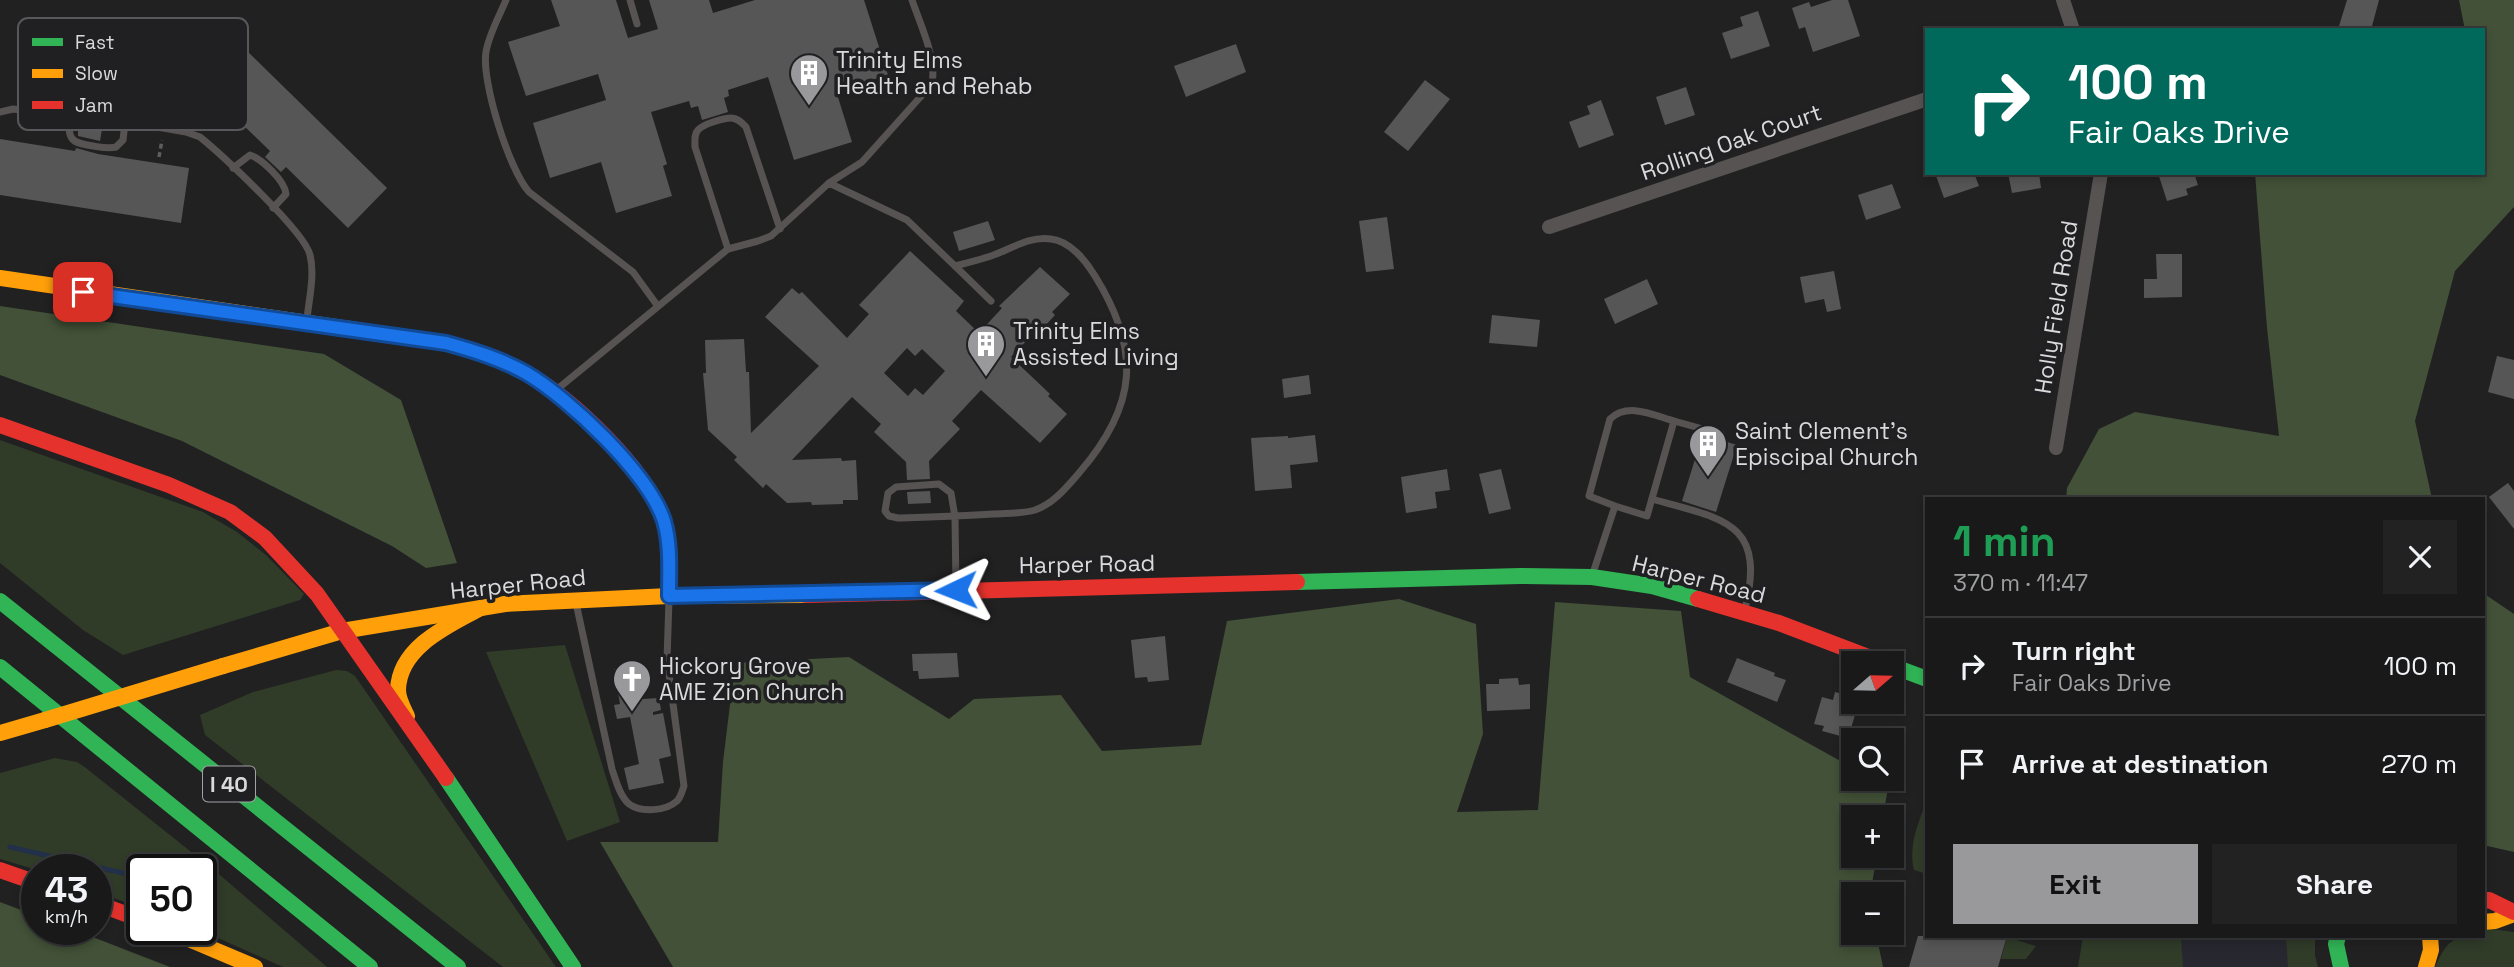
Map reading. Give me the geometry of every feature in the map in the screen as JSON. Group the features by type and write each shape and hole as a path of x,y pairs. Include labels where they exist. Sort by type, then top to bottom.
{"main road":[{"path":"0,278 446,343 491,355 528,374 566,402 626,461 656,502 663,518 669,545 669,596"},
{"path":"0,425 169,485 230,512 265,538 317,594 391,702 410,724 573,967"},
{"name":"Harper Road","path":"0,733 342,631 505,604 575,600 1520,576 1592,578 1652,586 1779,623 1852,651"},
{"name":"I 40","path":"0,601 458,967"},
{"path":"410,724 398,692 402,669 414,653 440,630 481,608"},
{"name":"I 40","path":"0,667 370,967"},
{"path":"1904,670 1925,678"},
{"path":"0,870 21,877"},
{"path":"2485,901 2489,900 2514,913"},
{"path":"2485,922 2495,921 2514,913"},
{"path":"2338,938 2338,959 2341,967"},
{"path":"2428,964 2430,938"},
{"path":"2428,964 2446,938"},
{"path":"203,945 255,967"}],"street":[{"path":"2063,0 2072,28"},
{"name":"Rolling Oak Court","path":"1549,228 1925,100"},
{"name":"Holly Field Road","path":"2056,448 2101,175"}],"lane":[{"path":"506,0 486,50 486,77 517,176 529,192 633,272 657,305"},
{"path":"630,0 637,24"},
{"path":"553,392 728,248 758,241 780,229 829,183 862,162 932,83 931,59 912,0"},
{"path":"0,111 18,110"},
{"path":"728,248 695,147 697,130 703,126 730,118 746,127 780,229"},
{"path":"69,130 73,141 78,145 116,148 123,140 124,130"},
{"path":"169,130 194,134 208,144 299,234 310,251 312,266 306,322"},
{"path":"233,168 246,156 256,157 285,187 286,194 273,208"},
{"path":"829,183 907,220 991,301"},
{"path":"955,266 1027,241 1052,239 1068,246 1092,271 1114,308 1126,344 1127,369 1123,397 1108,434 1091,459 1060,494 1036,510 955,517 898,518 889,516 886,511 888,493 903,486 939,484 951,493 955,517 956,590"},
{"path":"1674,421 1647,516 1589,496 1610,419 1625,410 1638,411 1721,434"},
{"path":"1652,499 1718,519 1735,527 1748,551 1751,582 1744,613"},
{"path":"1592,578 1615,506"},
{"path":"575,600 612,769 622,795 630,805 640,809 654,809 669,806 679,800 684,786 667,659 669,596"}],"path":[{"path":"159,157 162,139"}],"shaded area":[{"path":"2158,938 2299,938 2313,967 2161,967"}],"green space":[{"path":"2459,0 2514,0 2514,207 2455,271 2415,421 2432,497 2066,497 2067,488 2099,429 2135,412 2279,436 2267,328 2255,175 2485,175 2485,28 2465,28"},
{"path":"0,306 324,354 401,400 457,563 426,568 392,546 182,441 0,375"},
{"path":"0,440 203,512 237,532 266,555 304,594 300,600 123,655 83,630 0,563"},
{"path":"2485,594 2514,614 2514,852 2485,845"},
{"path":"1399,599 1476,624 1483,734 1457,812 1538,810 1555,602 1681,611 1690,677 1841,761 1841,791 1887,791 1885,805 1841,805 1841,868 1875,868 1872,882 1841,882 1841,945 1878,945 1883,967 673,967 600,842 718,842 723,762 735,663 849,657 949,719 974,699 1061,695 1102,751 1201,745 1227,621"},
{"path":"565,645 620,822 567,841 486,652"},
{"path":"336,670 347,671 355,676 556,967 503,967 205,735 200,715 253,692"},
{"path":"55,758 77,762 194,854 126,854 126,902 112,898 112,854 21,854 21,865 0,859 0,773"},
{"path":"1925,805 1925,873 1914,870 1912,852"},
{"path":"217,873 327,967 283,967 217,937"},
{"path":"0,902 21,910 21,945 112,945 170,967 0,967"},
{"path":"2485,928 2514,932 2514,967 2435,967 2444,950 2458,938 2485,938"},
{"path":"2007,938 2036,946 2026,959 2001,959"},
{"path":"2083,938 2181,938 2183,967 2078,967"},
{"path":"2286,938 2315,938 2318,967 2288,967"}],"building":[{"name":"Trinity Elms Health and Rehab","path":"551,0 616,0 628,38 658,29 649,0 709,0 713,13 755,0 864,0 888,75 836,91 852,142 794,160 768,77 728,90 729,96 724,98 728,112 702,120 698,106 691,108 689,101 651,112 667,164 663,166 672,196 616,213 601,162 550,178 533,123 606,100 598,74 526,96 508,42 560,26"},
{"path":"1832,0 1848,0 1860,36 1813,52 1805,27 1799,29 1792,8 1809,2 1811,7"},
{"path":"2347,0 2379,0 2372,28 2339,26"},
{"path":"1758,11 1770,46 1731,59 1722,33 1743,26 1740,17"},
{"path":"1236,44 1246,72 1186,97 1174,66"},
{"path":"248,52 387,188 348,228 286,167 281,172 265,157 270,151 248,130"},
{"path":"1425,80 1450,99 1408,151 1384,132"},
{"path":"1686,87 1695,115 1665,125 1656,97"},
{"path":"1601,100 1614,135 1579,148 1569,122 1590,114 1587,106"},
{"path":"78,130 102,130 100,141 78,136"},
{"path":"0,139 75,151 76,148 189,168 181,223 0,195"},
{"path":"1936,175 1975,175 1979,186 1944,198"},
{"path":"2008,175 2039,175 2041,188 2012,193"},
{"path":"2159,175 2195,175 2198,185 2186,189 2188,195 2167,201"},
{"path":"1892,184 1901,208 1866,220 1858,195"},
{"path":"1387,217 1394,269 1366,272 1359,221"},
{"path":"988,221 995,240 959,251 953,232"},
{"name":"Trinity Elms Assisted Living","path":"910,251 964,301 956,311 979,333 1002,308 999,306 1040,267 1070,294 1052,312 1055,315 1034,338 1031,336 1011,357 1067,414 1040,443 981,390 952,421 960,429 929,461 930,479 907,480 906,462 874,432 881,424 852,397 792,460 856,460 858,500 843,500 843,504 787,503 766,484 763,488 734,460 737,457 708,430 703,373 706,373 705,340 744,339 746,372 749,372 751,433 819,366 765,317 792,288 799,294 802,292 847,338 869,314 859,305","holes":["907,348 915,356 922,349 945,371 923,395 915,388 908,396 884,373"]},
{"path":"2156,254 2182,254 2182,297 2144,298 2144,279 2157,279"},
{"path":"1834,271 1841,309 1827,312 1824,299 1805,303 1800,277"},
{"path":"1647,279 1658,304 1615,324 1604,299"},
{"path":"1492,315 1540,320 1537,347 1489,343"},
{"path":"2497,356 2514,360 2514,399 2488,392"},
{"path":"1309,375 1311,394 1284,398 1282,379"},
{"path":"1315,435 1318,462 1290,465 1292,488 1255,491 1251,438"},
{"name":"Saint Clement's Episcipal Church","path":"1707,436 1737,445 1716,512 1682,501 1697,453 1699,454"},
{"path":"1447,469 1450,490 1435,492 1437,508 1406,513 1401,477"},
{"path":"1501,469 1511,509 1489,514 1479,474"},
{"path":"2508,483 2514,491 2514,529 2489,497"},
{"path":"930,491 931,503 908,504 907,492"},
{"path":"1165,636 1169,680 1148,682 1147,677 1135,678 1131,640"},
{"path":"957,653 959,677 919,679 918,671 913,671 912,654"},
{"path":"1737,658 1786,680 1777,702 1727,682"},
{"name":"Hickory Grove AME Zion Church","path":"636,665 643,699 659,698 661,710 653,712 653,715 663,713 671,756 659,759 664,783 629,790 624,768 639,764 630,717 617,719 614,705 620,704 614,669"},
{"path":"1518,678 1519,685 1530,684 1530,709 1487,711 1486,684 1499,684 1499,679"},
{"path":"1835,692 1841,694 1841,714 1855,714 1851,728 1841,728 1841,736 1822,731 1824,726 1814,724 1822,697 1833,700"},
{"path":"1918,936 2006,938 1998,967 1909,967"}],"waterway":[{"path":"10,847 126,874"}],"traffic: fast":[{"path":"1297,582 1520,576 1592,577 1652,586 1698,599"},
{"path":"0,601 458,967"},
{"path":"0,667 370,967"},
{"path":"1904,670 1925,678"},
{"path":"446,778 573,967"},
{"path":"2338,938 2336,944 2341,967"}],"traffic: slow":[{"path":"0,278 446,343 476,352"},
{"path":"223,666 342,631 505,604 669,596 806,595"},
{"path":"407,716 398,690 407,661 428,639 481,608"},
{"path":"45,720 223,666"},
{"path":"0,733 45,720"},
{"path":"2485,922 2514,914"},
{"path":"2426,967 2431,950 2430,938"},
{"path":"203,945 255,967"}],"traffic: jam":[{"path":"476,352 526,373 565,400 606,438 642,480 655,501 667,530 669,596"},
{"path":"0,425 169,485 230,512 265,538 317,594 446,778"},
{"path":"806,595 1297,582"},
{"path":"1698,599 1779,623 1852,651"},
{"path":"0,870 21,877"},
{"path":"2485,901 2514,912"},
{"path":"112,909 126,914"}],"place":[{"name":"Trinity Elms Health and Rehab","path":"809,107"},
{"name":"Trinity Elms Assisted Living","path":"986,378"},
{"name":"Saint Clement's Episcipal Church","path":"1708,478"},
{"name":"Hickory Grove AME Zion Church","path":"632,713"}],"route":[{"path":"83,292 446,343 491,355 528,374 566,402 626,461 646,486 656,502 667,531 669,596 956,590"}]}
